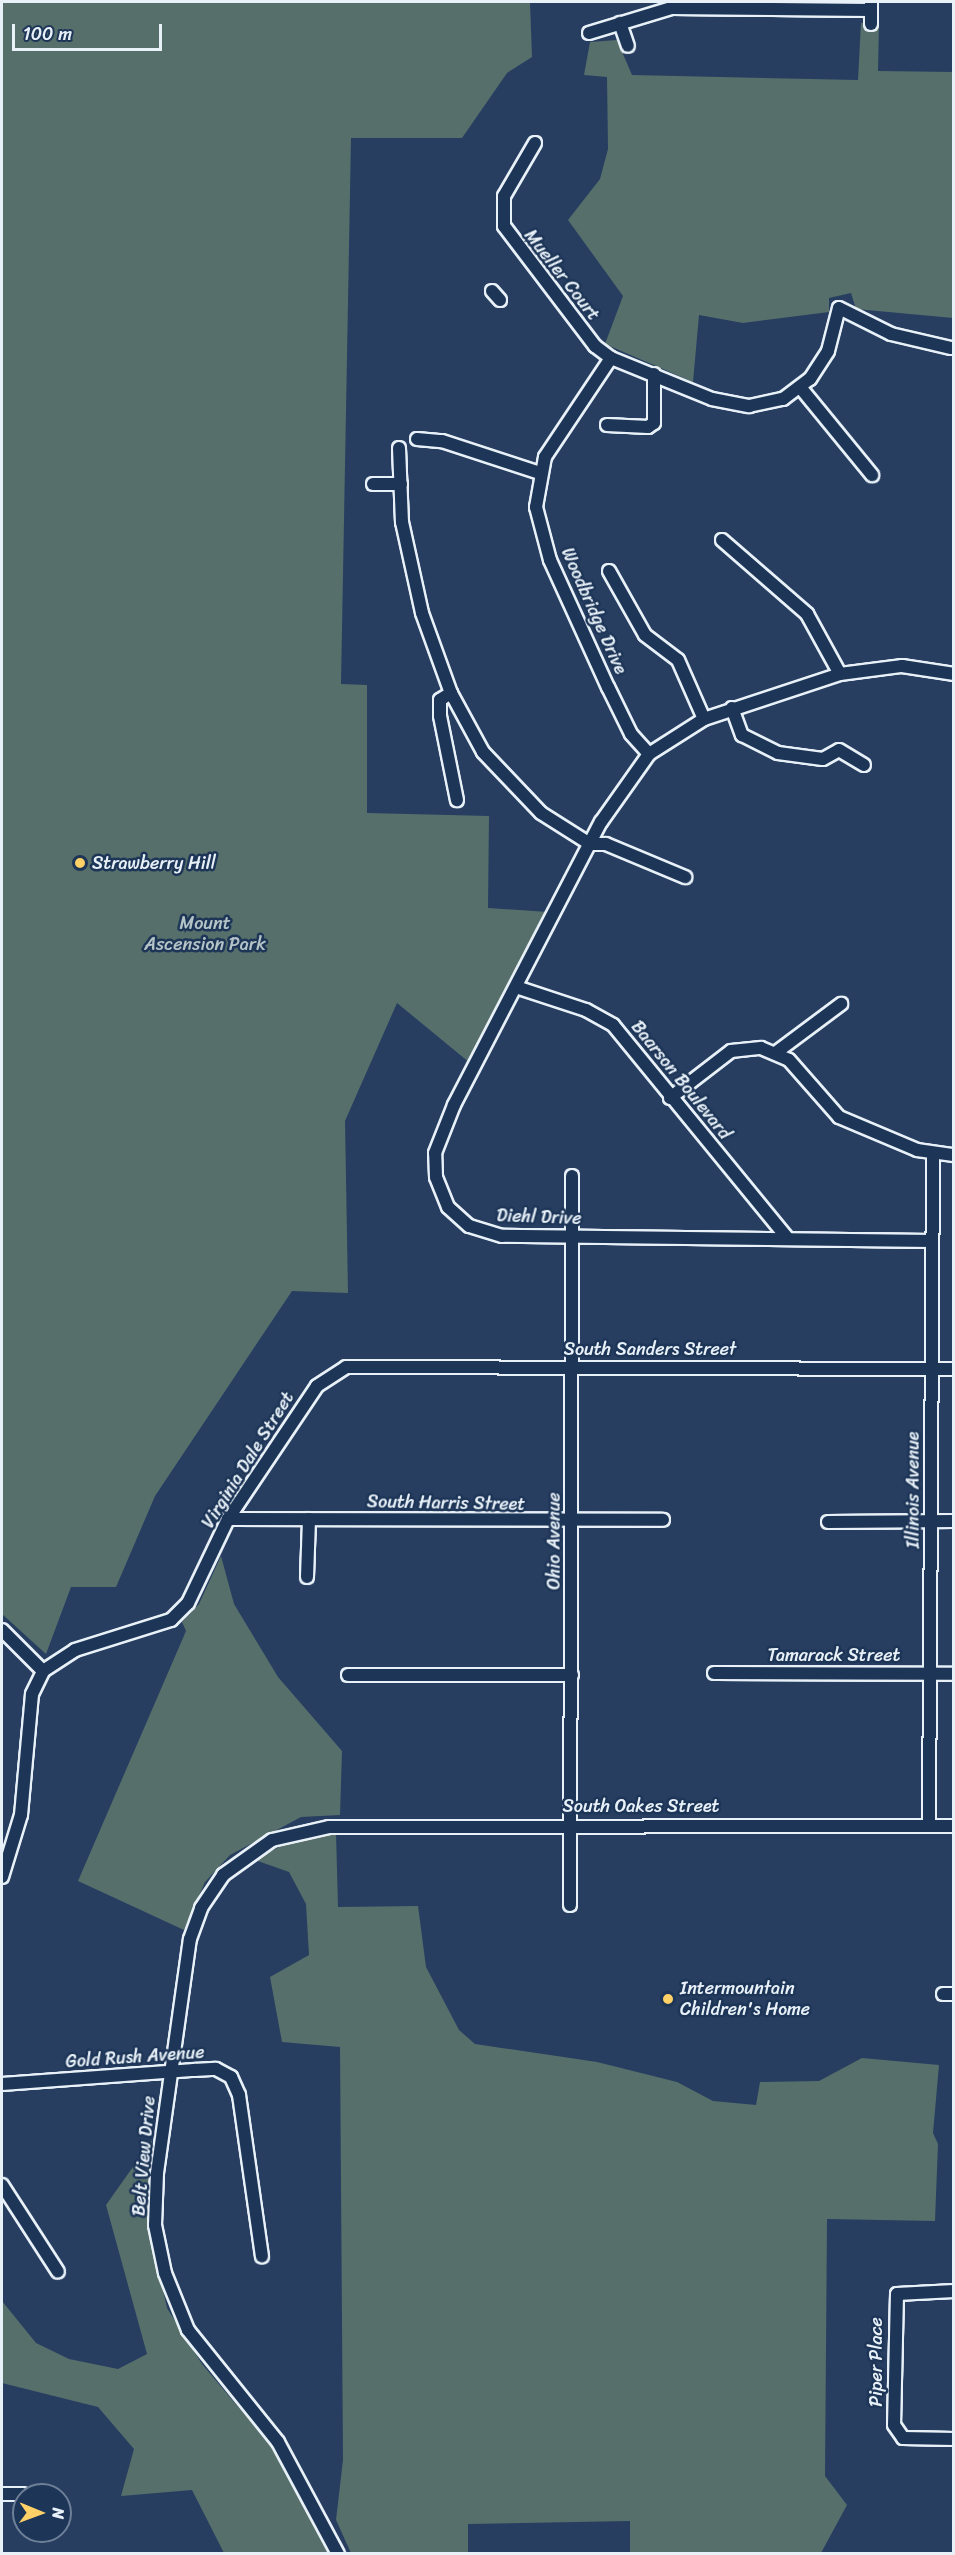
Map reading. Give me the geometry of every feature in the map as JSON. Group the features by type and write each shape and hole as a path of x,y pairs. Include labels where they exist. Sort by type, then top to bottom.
{"street":[{"path":"589,33 672,8 751,5 871,6 871,24"},
{"path":"620,23 628,46"},
{"name":"Mueller Court","path":"535,143 504,196 504,226 595,346 610,358"},
{"path":"610,358 712,399 749,406 783,399 800,387 828,351 839,308 891,333 951,348"},
{"name":"Woodbridge Drive","path":"610,358 549,450 540,473 536,507 550,560 632,734 649,754"},
{"path":"607,425 648,427 654,423 654,374"},
{"path":"800,387 872,475"},
{"path":"417,439 540,473"},
{"path":"399,448 410,566 451,693 483,752 512,787 590,844 606,844 686,877"},
{"path":"373,484 401,484"},
{"path":"722,540 807,614 840,674"},
{"path":"609,572 645,635 678,660 704,719"},
{"name":"Diehl Drive","path":"932,1241 510,1237 477,1229 448,1208 436,1177 442,1130 590,844 622,787 649,754 704,719 840,674 902,666 954,674"},
{"path":"451,693 440,700 440,716 457,800"},
{"path":"732,708 742,735 778,753 823,759 839,750 864,765"},
{"name":"Baarson Boulevard","path":"516,987 600,1015 788,1239"},
{"path":"670,1098 731,1051 778,1052 841,1004"},
{"path":"778,1052 827,1110 933,1155 954,1155"},
{"name":"Illinois Avenue","path":"929,1826 933,1155"},
{"name":"Ohio Avenue","path":"570,1905 572,1176"},
{"name":"South Sanders Street","path":"346,1367 954,1368"},
{"name":"Virginia Dale Street","path":"43,1671 75,1650 171,1620 188,1603 228,1519 317,1386 346,1367"},
{"name":"South Harris Street","path":"228,1519 572,1523 663,1520"},
{"path":"307,1577 309,1519"},
{"path":"828,1522 954,1521"},
{"path":"2,1630 43,1671 32,1694 21,1815 2,1877"},
{"name":"Tamarack Street","path":"714,1674 954,1674"},
{"path":"348,1675 572,1675"},
{"name":"South Oakes Street","path":"329,1827 571,1824 954,1826"},
{"name":"Belt View Drive","path":"329,1827 296,1831 249,1852 224,1875 201,1908 190,1939 169,2074 155,2225 165,2273 188,2330 278,2442 338,2553"},
{"name":"Gold Rush Avenue","path":"2,2084 216,2069 231,2078 239,2095 262,2256"},
{"path":"2,2185 58,2272"},
{"name":"Piper Place","path":"954,2291 906,2290 894,2302 894,2425 903,2438 954,2439"}],"green space":[{"name":"Mount Ascension Park","path":"2,2 530,2 532,57 507,73 462,138 351,138 341,684 367,685 367,813 489,816 488,908 548,912 470,1063 397,1003 345,1121 348,1293 292,1291 155,1496 116,1587 71,1587 46,1654 2,1614"},
{"path":"861,23 879,24 878,71 953,72 953,318 856,309 851,293 829,298 829,312 743,323 699,315 693,382 605,344 623,296 568,220 600,179 608,149 607,77 584,75 590,42 617,40 632,75 858,80"},
{"path":"221,1556 234,1604 278,1677 342,1751 340,1815 301,1817 230,1855 205,1882 184,1930 78,1881 186,1631 182,1622 199,1604"},
{"path":"336,1833 338,1907 418,1906 426,1967 459,2030 475,2044 597,2062 677,2082 713,2101 756,2105 760,2082 819,2081 862,2058 939,2065 933,2133 938,2144 935,2221 827,2219 825,2476 847,2505 821,2553 630,2553 630,2521 468,2524 468,2553 351,2553 336,2520 343,2460 340,2047 282,2042 270,1977 309,1955 306,1904 289,1872 255,1860 290,1841"},
{"path":"152,2140 147,2218 167,2308 202,2364 273,2448 329,2553 224,2553 192,2490 121,2496 134,2449 98,2407 2,2383 2,2301 36,2343 69,2359 118,2369 147,2354 106,2205"}],"place":[{"name":"Strawberry Hill","path":"80,863"},
{"name":"Intermountain Children's Home","path":"668,1999"}]}
